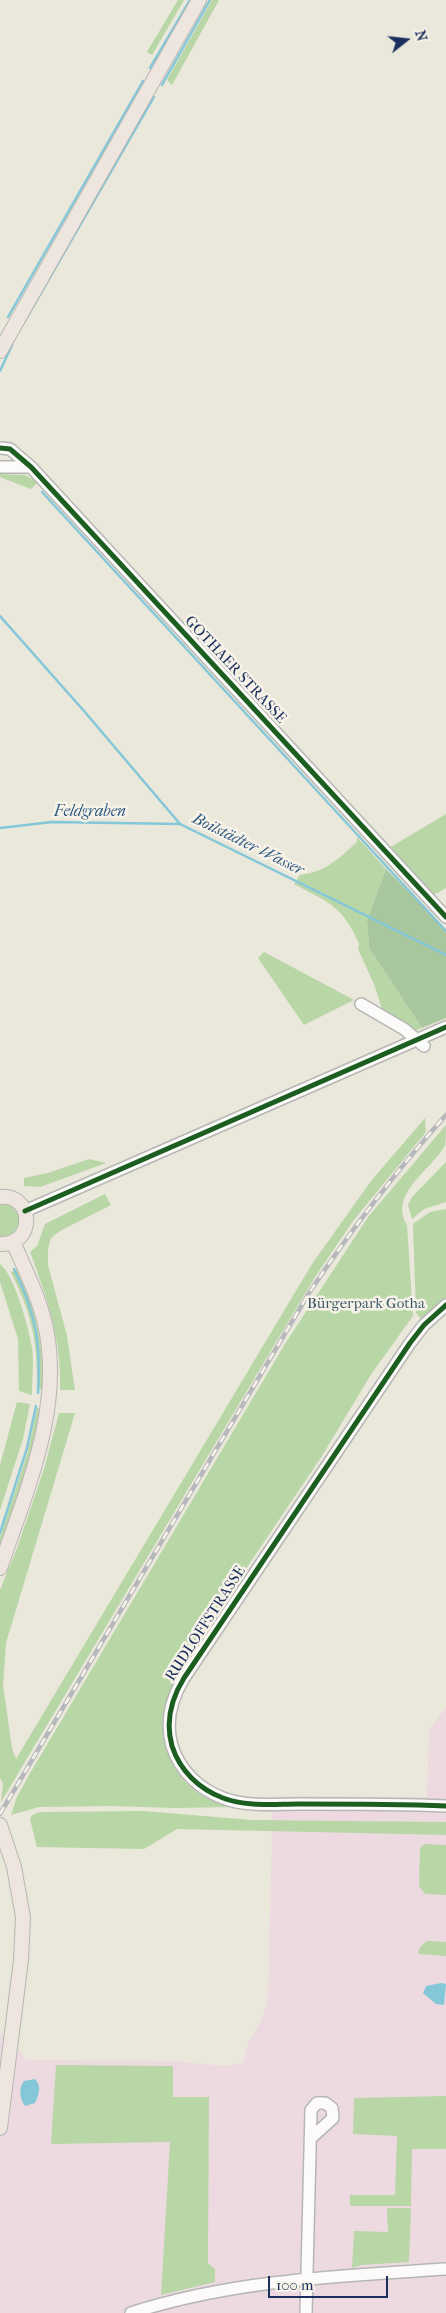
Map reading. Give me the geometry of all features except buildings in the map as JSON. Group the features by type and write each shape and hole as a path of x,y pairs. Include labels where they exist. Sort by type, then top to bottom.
{"main road":[{"path":"0,351 199,0"},
{"path":"0,1197 16,1200 25,1210 26,1229 20,1237 6,1243 31,1281 45,1324 49,1349 50,1383 38,1450 0,1568"},
{"path":"0,1825 20,1891 23,1938 0,2128"}],"street":[{"name":"GOTHAER STRASSE","path":"0,448 10,449 31,468 446,917"},
{"path":"0,467 31,468"},
{"path":"361,1004 404,1029 420,1043"},
{"path":"25,1210 420,1043 446,1027"},
{"name":"RUDLOFFSTRASSE","path":"446,1305 410,1343 184,1678 173,1700 169,1720 171,1742 179,1763 193,1781 224,1799 260,1804 446,1806"},
{"path":"306,2313 310,2139"},
{"path":"131,2313 230,2288 307,2279 446,2269"}],"shaded area":[{"path":"446,1708 446,2313 0,2313 0,2034 9,2034 26,2060 174,2061 223,2066 243,2063 248,2044 263,2017 268,1995 273,1796 427,1797 429,1729"}],"green space":[{"path":"178,0 184,0 152,55 147,52"},
{"path":"212,0 219,0 172,85 167,80"},
{"path":"0,474 25,475 38,482 31,489 0,477"},
{"path":"446,814 446,888 432,896 389,848"},
{"path":"357,837 386,869 367,920 369,948 422,1028 414,1031 383,1012 374,984 358,949 359,944 347,921 333,906 294,884 300,875 324,868 337,859 357,842"},
{"path":"386,869 446,930 446,1018 422,1028 369,948 367,920"},
{"path":"264,952 354,1000 304,1025 258,958"},
{"path":"425,1118 426,1132 353,1221 315,1277 1,1802 3,1784 0,1778 0,1590 17,1548 44,1469 59,1413 75,1413 6,1643 3,1685 12,1748 16,1759 312,1264 371,1181"},
{"name":"Bürgerpark Gotha","path":"446,1125 445,1145 414,1182 403,1202 403,1213 407,1225 413,1316 372,1373 320,1459 206,1628 195,1653 174,1686 165,1708 163,1721 166,1747 176,1770 197,1792 211,1800 231,1807 39,1807 11,1815 16,1799 29,1775 285,1344 368,1217"},
{"path":"89,1159 106,1163 40,1187 24,1186 24,1178 48,1173"},
{"path":"446,1162 446,1202 424,1209 412,1219 408,1205 412,1197"},
{"path":"105,1194 111,1205 60,1231 51,1238 48,1249 48,1265 67,1336 75,1390 60,1390 59,1354 56,1336 30,1252 37,1246 45,1224"},
{"path":"0,1204 15,1209 19,1214 20,1220 19,1226 15,1231 0,1237"},
{"path":"446,1209 446,1299 422,1320 416,1313 413,1224 430,1212"},
{"path":"0,1264 6,1270 16,1291 28,1329 33,1354 32,1395 19,1391 18,1339 0,1282"},
{"path":"17,1269 29,1298 38,1328 42,1358 43,1389 37,1390 35,1343 32,1329 24,1302 11,1272"},
{"path":"17,1402 30,1404 23,1439 0,1510 0,1465"},
{"path":"37,1408 40,1409 36,1442 19,1500 0,1552 0,1537 28,1451"},
{"path":"143,1811 252,1820 446,1822 446,1835 177,1829 144,1849 37,1847 30,1819 32,1815 40,1812"},
{"path":"424,1844 446,1845 446,1895 425,1894 419,1886 420,1848"},
{"path":"427,1941 446,1942 446,1956 418,1954 420,1947"},
{"path":"56,2065 173,2066 173,2097 209,2097 208,2263 215,2269 215,2282 161,2295 170,2142 51,2144"},
{"path":"446,2096 446,2149 412,2149 411,2206 350,2206 350,2195 395,2195 397,2136 353,2134 354,2098"},
{"path":"387,2208 411,2208 409,2262 361,2265 352,2268 354,2231 388,2232"}],"water":[{"path":"446,1984 444,2005 436,2004 423,1993 426,1986"},
{"path":"35,2079 39,2088 38,2097 35,2103 25,2106 21,2097 21,2087 24,2081"}],"waterway":[{"path":"150,68 190,0"},
{"path":"162,85 210,0"},
{"path":"8,317 143,81"},
{"path":"22,326 154,97"},
{"path":"0,371 12,345"},
{"path":"42,492 446,931"},
{"name":"Boilstädter Wasser","path":"0,616 180,824 446,955"},
{"name":"Feldgraben","path":"0,828 52,822 180,824"},
{"path":"14,1269 32,1315 38,1344 38,1393"},
{"path":"0,1533 27,1448 36,1406"}],"railway":[{"path":"0,1814 309,1293 374,1201 446,1115"}],"cycle path":[{"path":"0,448 10,449 31,467 446,917"},
{"path":"25,1211 446,1027"},
{"path":"446,1305 424,1325 410,1343 184,1678 170,1710 169,1719 172,1746 185,1771 206,1790 232,1801 260,1804 446,1806"}]}
